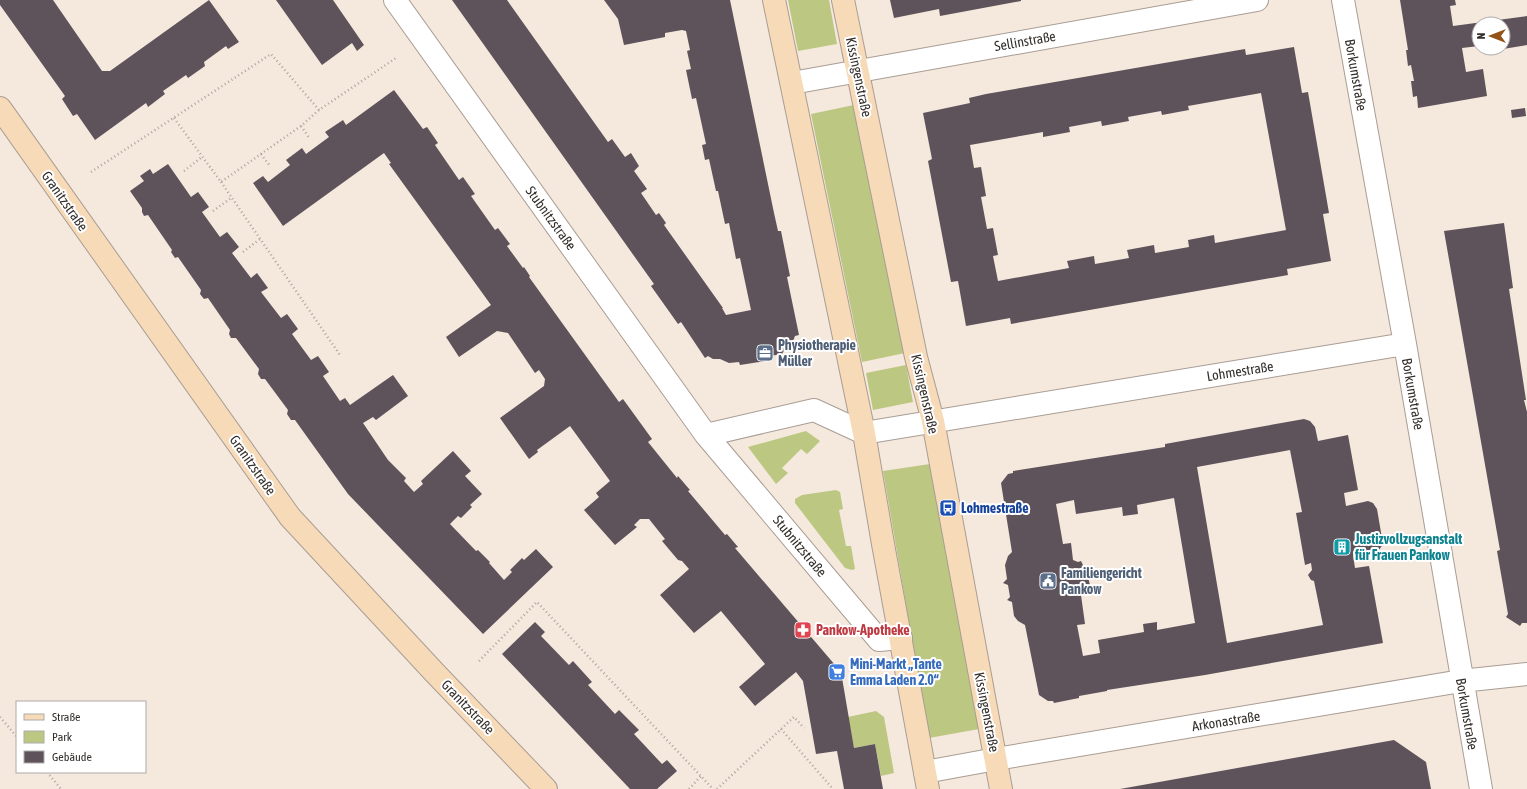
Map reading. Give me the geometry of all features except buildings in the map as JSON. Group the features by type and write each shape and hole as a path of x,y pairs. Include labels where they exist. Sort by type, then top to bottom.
{"street":[{"name":"Stubnitzstraße","path":"395,0 706,435 879,640 901,638"},
{"path":"774,0 864,433 927,781"},
{"name":"Kissingenstraße","path":"843,0 916,357 933,421 1001,789"},
{"name":"Sellinstraße","path":"792,83 1257,0"},
{"name":"Borkumstraße","path":"1343,0 1405,344 1461,681 1481,789"},
{"name":"Granitzstraße","path":"0,108 290,517 434,672 546,789"},
{"name":"Lohmestraße","path":"933,421 1405,344"},
{"path":"706,435 814,410 864,433 933,421"},
{"name":"Arkonastraße","path":"927,781 996,759 1461,681 1527,674"}],"path":[{"path":"91,172 271,54 319,110"},
{"path":"221,182 301,126 319,110 396,58"},
{"path":"174,118 221,182 340,355"},
{"path":"301,126 310,139"},
{"path":"261,154 270,166"},
{"path":"184,171 202,157"},
{"path":"213,211 231,198"},
{"path":"243,252 260,239"},
{"path":"479,661 537,602 713,789"},
{"path":"0,716 16,736"},
{"path":"717,789 794,717 804,728"},
{"path":"781,729 833,789"},
{"path":"48,773 61,789"},
{"path":"689,789 701,776"}],"green space":[{"path":"788,0 829,0 837,44 798,51"},
{"path":"854,105 905,353 862,362 811,114"},
{"path":"906,365 913,402 873,410 866,373"},
{"path":"806,431 820,441 807,454 801,449 782,468 788,473 776,484 748,447"},
{"path":"930,464 979,729 929,738 883,471"},
{"path":"836,490 840,492 843,509 839,510 846,546 851,546 855,569 852,570 845,568 795,503 795,499 802,495"},
{"path":"876,711 884,717 894,773 881,776 875,744 854,748 848,717"}],"place":[{"name":"Physiotherapie Müller","path":"765,353"},
{"name":"Lohmestraße","path":"948,508"},
{"name":"Justizvollzugsanstalt für Frauen Pankow","path":"1342,547"},
{"name":"Familiengericht Pankow","path":"1048,581"},
{"name":"Pankow-Apotheke","path":"803,630"},
{"name":"Mini-Markt „Tante Emma Laden 2.0“","path":"837,672"}]}
